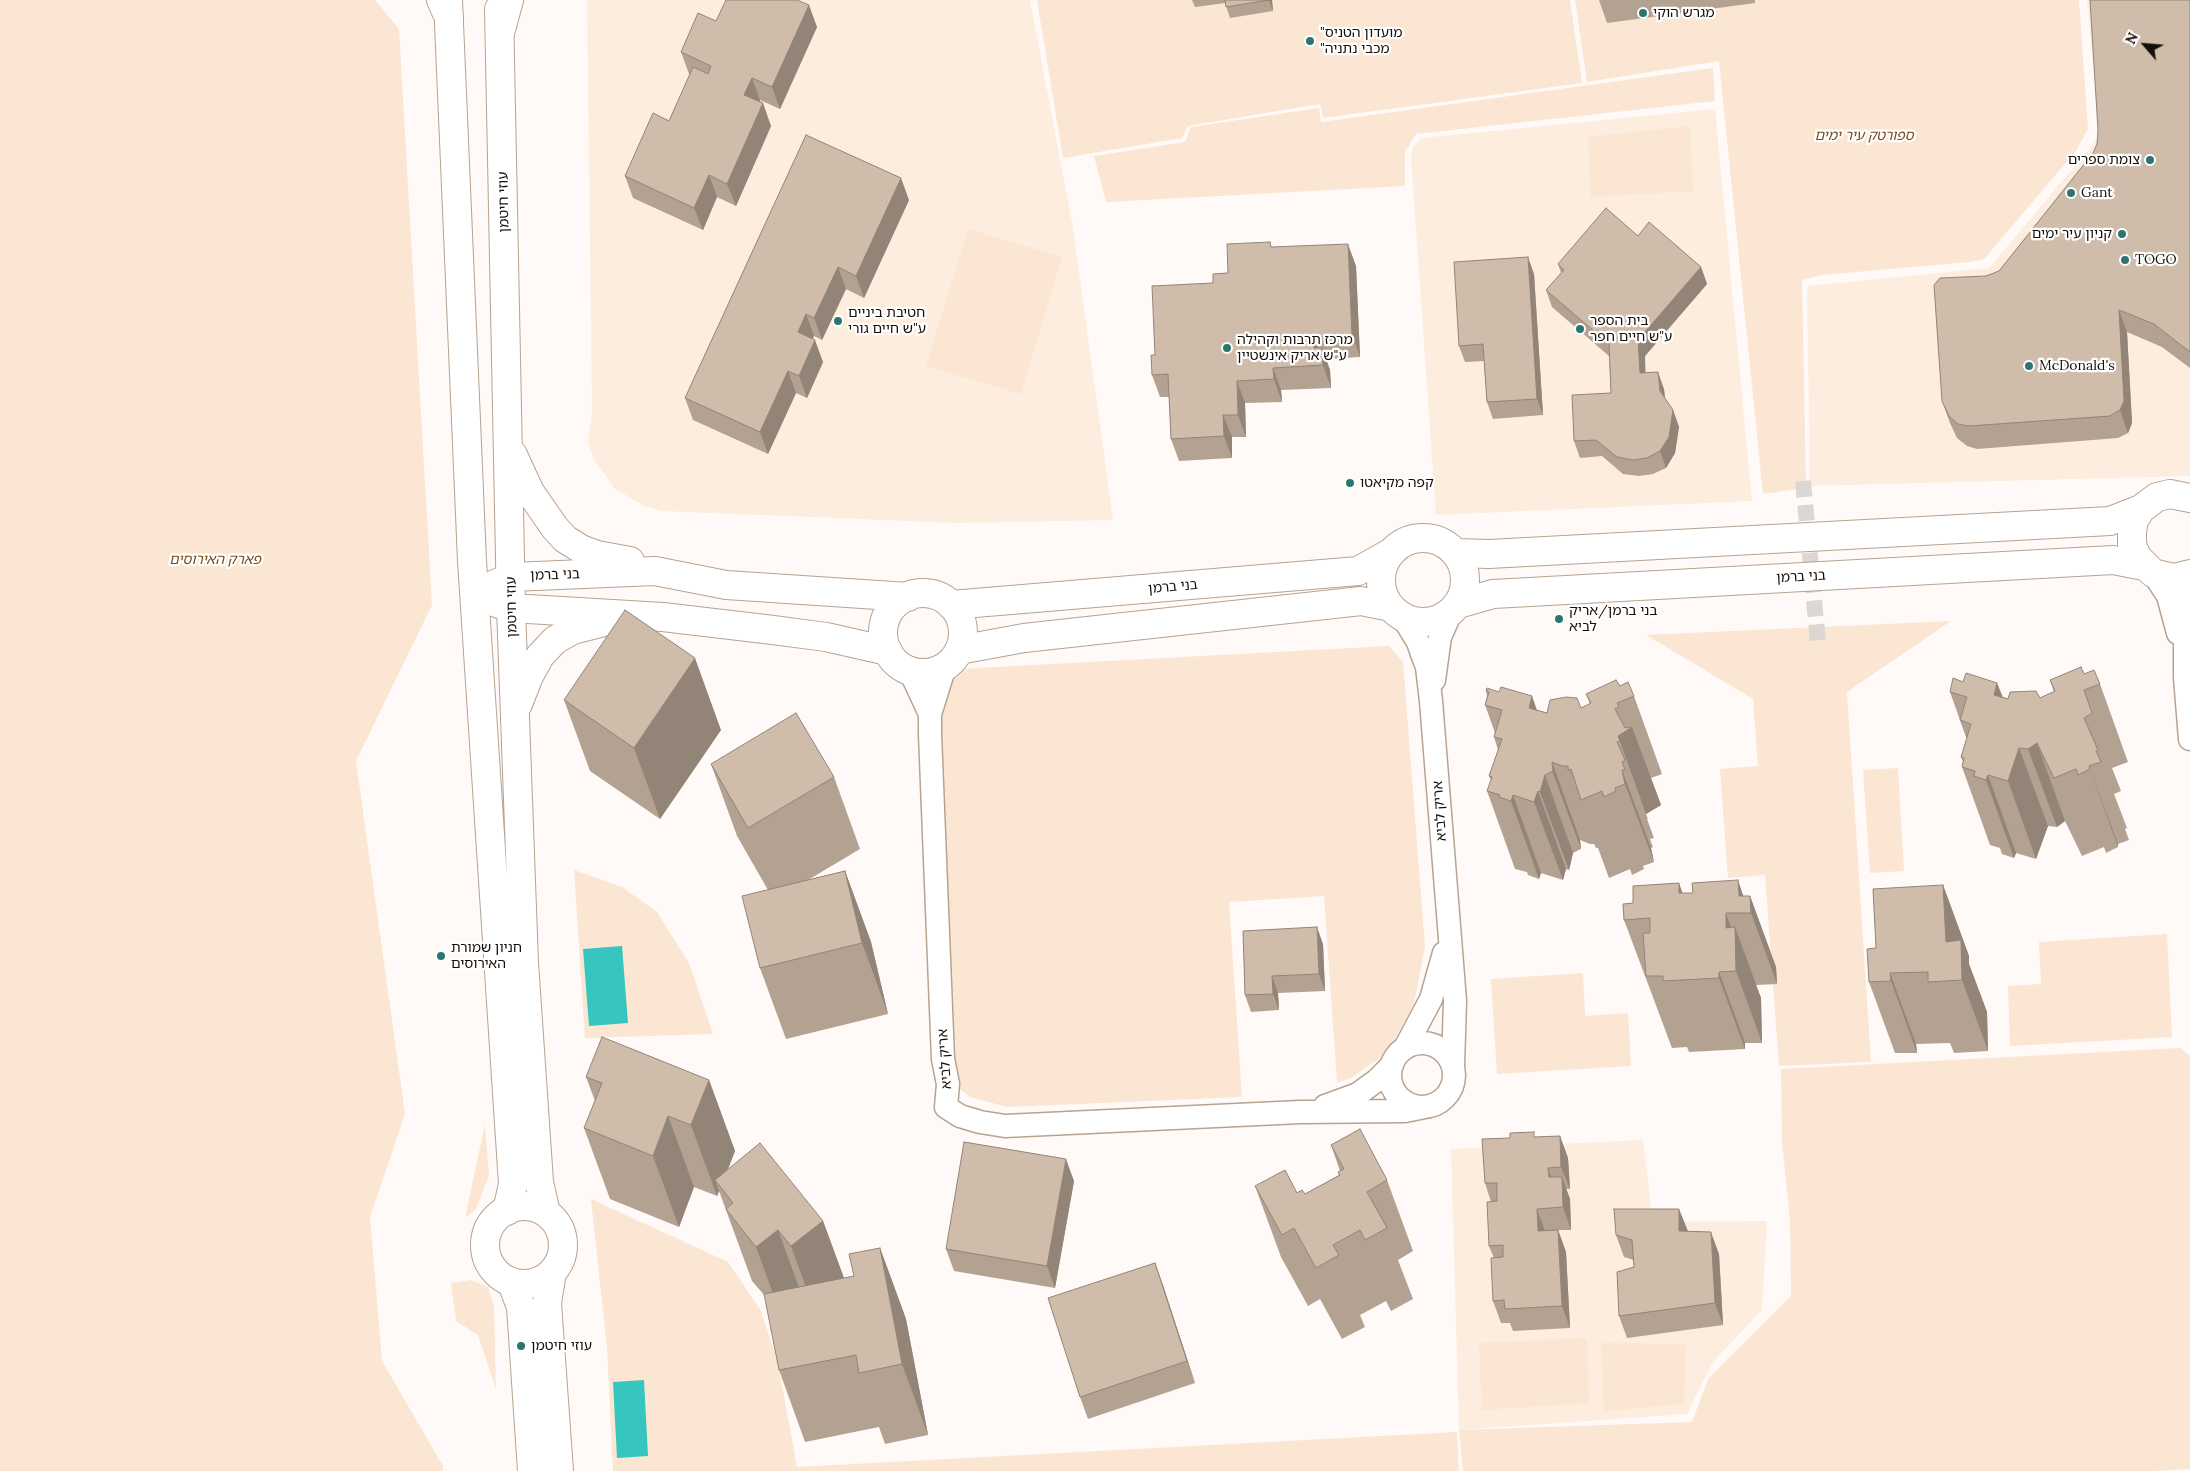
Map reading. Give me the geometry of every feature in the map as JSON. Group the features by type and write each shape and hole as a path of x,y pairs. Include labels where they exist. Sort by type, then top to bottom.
{"street":[{"name":"עוזי חיטמן","path":"498,0 512,577 511,608 524,963 539,1182 546,1213"},
{"path":"500,34 509,0"},
{"path":"446,6 474,594 513,1184 507,1211"},
{"path":"508,445 530,492 565,539 581,549 597,555 615,557 699,580"},
{"path":"2190,498 2170,494 2157,497 2141,510 2134,520 2132,532 2132,545 2137,557 2168,596 2179,637 2185,677 2190,739"},
{"path":"1456,553 1489,554 2110,521 2141,510"},
{"path":"952,658 963,638 962,625 957,612 951,605 937,596 923,593 908,597 895,606 885,622 883,634 888,651 901,667 910,671 927,673 952,658 1024,638 1361,601 1396,612 1416,621 1426,622 1441,618 1455,607 1465,580 1463,565 1456,553 1444,543 1429,538 1415,538 1401,544 1390,554 1383,566 1381,580 1384,594 1396,612"},
{"name":"בני ברמן","path":"951,605 1358,571 1390,554"},
{"name":"בני ברמן","path":"1455,607 1493,594 2104,560 2113,560 2174,578 2190,574"},
{"name":"בני ברמן","path":"474,594 512,577 655,571 726,585 908,597"},
{"path":"2185,677 2185,606 2186,591 2190,583"},
{"path":"474,594 511,608 663,617 818,636 888,651"},
{"name":"אריק לביא","path":"1431,701 1440,637 1455,607"},
{"name":"אריק לביא","path":"1396,612 1418,642 1427,667 1455,1000 1453,1065"},
{"path":"515,710 529,676 540,656 554,640 573,630 630,615"},
{"name":"אריק לביא","path":"952,658 930,714 943,1059 948,1084 946,1107 960,1116 980,1122 1005,1126 1300,1112 1405,1111 1425,1107"},
{"name":"אריק לביא","path":"910,671 930,714"},
{"name":"אריק לביא","path":"1300,1112 1340,1102 1358,1094 1376,1081 1399,1056 1423,1017 1438,978 1443,961 1448,922"},
{"path":"1414,1044 1434,1045 1449,1056 1453,1065 1454,1080 1451,1090 1438,1104 1425,1107 1414,1107 1397,1095 1390,1075 1399,1056 1414,1044"},
{"path":"520,1206 533,1207 546,1213 556,1222 562,1235 563,1248 557,1267 535,1283 512,1283 500,1276 491,1266 486,1253 488,1230 496,1219 507,1211 520,1206"},
{"path":"552,1272 548,1303 559,1471"},
{"path":"512,1283 521,1308 532,1471"}],"shaded area":[{"name":"חטיבת ביניים ע\"ש חיים גורי","path":"587,0 1030,0 1073,228 1113,520 956,523 661,511 644,506 614,488 593,458 588,441 592,413"},
{"path":"2087,0 2190,0 2190,476 1810,486 1807,286 1989,268 2100,136"},
{"name":"בית הספר ע\"ש חיים חפר","path":"1715,109 1752,501 1436,515 1411,158 1413,147 1421,138"},
{"path":"1643,1140 1653,1222 1767,1221 1762,1310 1713,1362 1687,1414 1459,1430 1451,1149"}],"green space":[{"name":"פארק האירוסים","path":"0,0 375,0 399,29 432,605 356,761 405,1114 370,1217 382,1361 443,1466 443,1471 0,1471"},
{"name":"\"מועדון הטניס \"מכבי נתניה","path":"1037,0 1570,0 1582,83 1323,118 1320,104 1188,126 1182,138 1063,158"},
{"name":"ספורטק עיר ימים","path":"1575,0 2079,0 2088,129 2076,151 1984,259 1970,262 1822,275 1802,280 1806,488 1763,494 1719,61 1587,82"},
{"path":"1713,68 1715,101 1416,134 1405,152 1405,186 1106,202 1094,156 1185,142 1191,127 1319,108 1321,122"},
{"path":"1690,126 1693,191 1591,197 1588,137"},
{"path":"968,229 1062,257 1021,394 926,366"},
{"path":"1951,621 1847,692 1871,1062 1779,1066 1765,875 1728,878 1720,769 1758,766 1753,699 1646,635"},
{"path":"1389,646 1403,662 1425,947 1414,1004 1387,1053 1351,1078 1337,1083 1324,896 1229,902 1242,1097 1007,1107 970,1097 948,1080 939,1053 940,670"},
{"path":"1898,768 1904,871 1870,873 1863,770"},
{"path":"574,870 622,887 657,912 689,963 713,1034 585,1038"},
{"path":"2167,934 2172,1037 2010,1046 2008,986 2041,984 2039,942"},
{"path":"1583,973 1585,1016 1628,1013 1631,1066 1497,1074 1491,979"},
{"path":"2180,1048 2190,1056 2190,1469 2155,1471 1463,1471 1459,1430 1692,1422 1708,1379 1791,1296 1790,1221 1782,1142 1781,1069"},
{"path":"485,1124 489,1176 476,1209 465,1218"},
{"path":"591,1199 728,1262 761,1311 778,1363 797,1467 1457,1432 1459,1471 613,1471 607,1348"},
{"path":"471,1280 488,1287 494,1306 496,1389 478,1335 456,1321 451,1283"},
{"path":"1587,1338 1589,1403 1482,1410 1479,1343"},
{"path":"1601,1343 1686,1344 1684,1404 1604,1411"}],"water":[{"path":"622,946 628,1023 589,1026 583,949"},
{"path":"644,1380 648,1456 617,1458 613,1382"}],"building":[{"path":"726,0 797,0 809,5 772,87 752,78 744,95 763,103 727,184 709,175 694,208 625,176 653,113 669,121 693,67 708,74 711,66 681,52 698,13 716,21"},
{"path":"1225,0 1269,0 1226,7"},
{"name":"קניון עיר ימים","path":"2090,0 2190,0 2190,352 2154,324 2119,310 2124,401 2120,410 2110,416 1969,426 1958,424 1949,416 1942,401 1934,285 1940,278 1986,276 1999,271 2093,153 2097,144 2098,130"},
{"path":"806,135 901,178 856,276 838,267 814,318 806,314 798,332 815,340 799,376 788,371 760,432 685,398"},
{"path":"1606,208 1638,236 1649,222 1701,267 1638,340 1640,373 1658,372 1660,391 1673,410 1669,437 1660,451 1647,458 1633,460 1617,457 1596,440 1574,441 1572,395 1611,393 1609,344 1546,290 1564,270 1558,264"},
{"path":"1270,242 1271,247 1348,244 1352,335 1314,337 1314,348 1322,348 1323,365 1273,368 1274,379 1237,381 1238,415 1223,415 1224,436 1171,439 1168,374 1152,375 1151,355 1155,355 1152,286 1213,283 1213,274 1228,273 1227,244"},
{"path":"1528,257 1537,399 1487,402 1483,344 1459,346 1454,262"},
{"path":"625,610 695,658 634,748 564,700"},
{"path":"2081,667 2084,674 2094,670 2100,684 2084,690 2092,713 2084,718 2098,750 2096,751 2101,762 2089,766 2090,769 2078,775 2076,769 2054,778 2037,743 2028,749 2019,748 2008,781 1988,775 1986,780 1974,776 1975,771 1962,767 1964,758 1961,757 1971,724 1960,720 1967,697 1950,692 1953,678 1963,682 1966,673 1997,683 1994,695 2008,699 2010,692 2036,691 2040,698 2055,691 2050,680"},
{"path":"1616,680 1620,686 1628,682 1634,696 1617,703 1619,707 1615,709 1625,728 1632,727 1618,736 1620,741 1617,742 1625,760 1622,762 1625,770 1622,770 1625,784 1615,788 1616,791 1604,797 1602,791 1581,800 1571,769 1568,770 1568,766 1552,762 1553,771 1545,775 1540,792 1538,791 1534,802 1513,795 1511,801 1487,791 1492,777 1489,776 1502,739 1494,737 1502,710 1485,705 1489,692 1486,691 1487,688 1499,692 1501,687 1532,696 1529,708 1547,713 1550,700 1566,697 1577,698 1581,708 1591,703 1586,694"},
{"path":"796,713 834,777 748,828 711,764"},
{"path":"845,871 862,943 760,968 742,896"},
{"path":"1738,880 1739,896 1750,896 1751,913 1726,913 1726,928 1735,927 1736,971 1719,972 1719,978 1663,981 1663,976 1646,976 1643,933 1650,933 1650,918 1624,920 1623,904 1633,903 1633,886 1679,883 1679,893 1693,893 1692,883"},
{"path":"1943,885 1946,942 1961,940 1962,980 1928,982 1928,972 1890,973 1891,981 1869,982 1867,949 1876,948 1873,889"},
{"path":"1317,927 1319,974 1272,976 1273,994 1245,995 1243,931"},
{"path":"602,1037 709,1080 691,1125 668,1116 653,1156 584,1128 602,1083 586,1077"},
{"path":"1360,1129 1387,1180 1367,1192 1387,1228 1365,1240 1360,1230 1333,1245 1339,1255 1316,1268 1294,1228 1282,1235 1255,1186 1285,1170 1297,1193 1302,1190 1305,1194 1340,1175 1338,1172 1344,1169 1331,1145"},
{"path":"1534,1132 1534,1137 1560,1136 1561,1167 1548,1168 1549,1177 1562,1177 1563,1207 1537,1209 1538,1231 1558,1230 1562,1306 1505,1309 1504,1300 1493,1301 1491,1258 1503,1257 1503,1245 1489,1246 1487,1202 1497,1201 1497,1183 1485,1183 1482,1139 1510,1138 1510,1133"},
{"path":"964,1142 1066,1159 1047,1266 946,1249"},
{"path":"760,1143 823,1221 791,1246 778,1230 756,1247 726,1209 733,1203 715,1180"},
{"path":"1614,1209 1679,1209 1679,1231 1711,1232 1715,1303 1619,1316 1617,1272 1634,1267 1632,1240 1616,1235"},
{"path":"880,1248 902,1364 859,1373 856,1355 779,1370 764,1294 854,1276 849,1254"},
{"path":"1155,1263 1187,1361 1080,1397 1048,1298"}],"tunnel":[{"path":"1803,481 1818,643"}],"place":[{"name":"מגרש הוקי","path":"1643,13"},
{"name":"\"מועדון הטניס \"מכבי נתניה","path":"1310,41"},
{"name":"צומת ספרים","path":"2150,160"},
{"name":"Gant","path":"2071,193"},
{"name":"קניון עיר ימים","path":"2122,234"},
{"name":"TOGO","path":"2125,260"},
{"name":"חטיבת ביניים ע\"ש חיים גורי","path":"838,321"},
{"name":"בית הספר ע\"ש חיים חפר","path":"1580,329"},
{"name":"מרכז תרבות וקהילה ע\"ש אריק אינשטיין","path":"1227,348"},
{"name":"McDonald's","path":"2029,366"},
{"name":"קפה מקיאטו","path":"1350,483"},
{"name":"בני ברמן/אריק לביא","path":"1559,619"},
{"name":"חניון שמורת האירוסים","path":"441,956"},
{"name":"עוזי חיטמן","path":"521,1346"}]}
